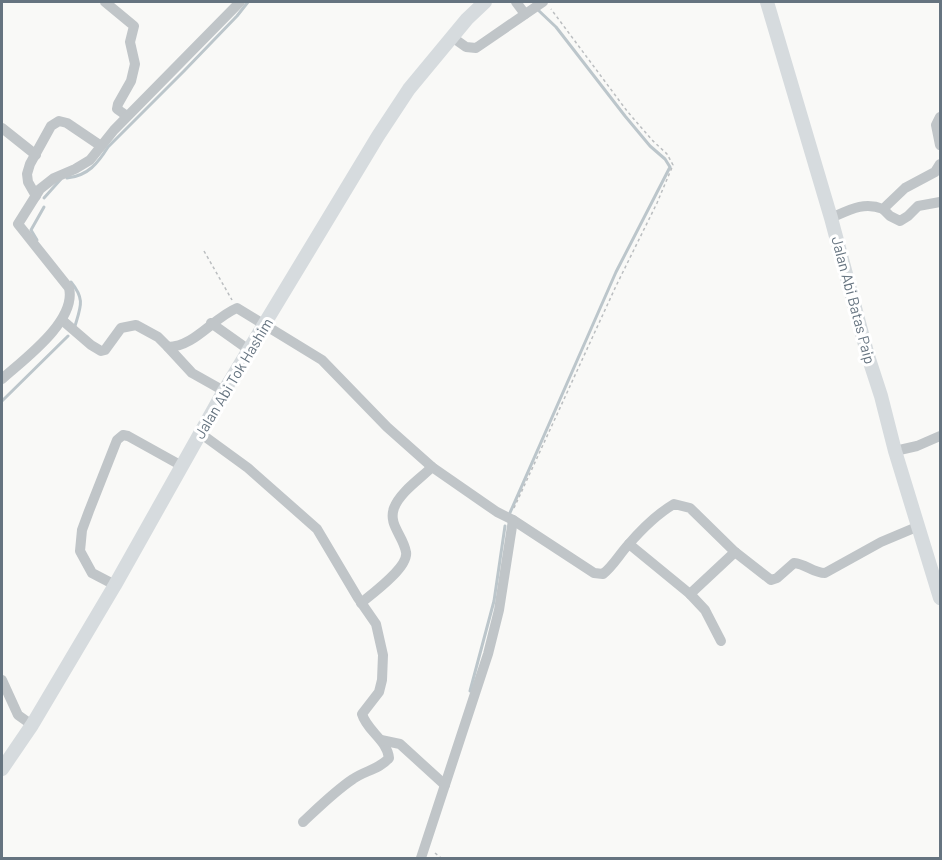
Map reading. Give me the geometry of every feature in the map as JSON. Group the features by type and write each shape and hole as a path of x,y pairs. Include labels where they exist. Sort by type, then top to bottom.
{"main road":[{"name":"Jalan Abi Tok Hashim","path":"2,769 32,725 115,585 224,391 402,99 452,37 485,2"},
{"name":"Jalan Abi Batas Paip","path":"767,2 831,218 881,396 894,451 920,526 940,598"}],"street":[{"path":"105,2 134,26 130,42 135,64 131,81 117,109 128,116"},
{"path":"2,379 44,341 62,320 69,299 69,288 18,224 40,189 54,178 75,170 90,160 128,116 240,2"},
{"path":"516,2 525,14"},
{"path":"452,37 466,47 476,48 544,2"},
{"path":"940,117 936,125 940,145"},
{"path":"36,196 28,182 27,174 51,126 59,121 68,123 101,146"},
{"path":"2,128 36,155"},
{"path":"883,209 905,188 935,172 940,164"},
{"path":"831,218 854,207 872,205 883,209 900,221 918,206 940,202"},
{"path":"168,347 176,347 187,342 211,323 237,308 322,360 387,427 432,467 497,512 594,573 603,574 610,568 629,544 661,511 674,504 690,508 735,552 771,580 777,579 795,563 819,573 825,573 881,542 920,526"},
{"path":"62,320 101,351 105,350 120,328 136,325 158,337 192,373 224,391"},
{"path":"211,323 249,350"},
{"path":"200,433 248,468 317,530 376,624 383,655 380,692 362,714 364,722 381,740 389,758 379,767 365,771 352,780 303,822"},
{"path":"115,585 92,573 80,551 82,530 117,440 123,435 128,436 182,466"},
{"path":"894,451 917,446 940,436"},
{"path":"361,603 389,580 405,560 406,552 392,519 395,506 400,498 432,467"},
{"path":"421,858 491,643 499,610 513,520"},
{"path":"629,544 690,594 705,610 721,641"},
{"path":"690,594 735,552"},
{"path":"2,680 18,715 32,725"},
{"path":"381,740 400,744 445,785"}],"path":[{"path":"513,520 513,510 674,165 667,154 627,111 544,2"},
{"path":"204,251 237,308"}],"waterway":[{"path":"67,178 81,175 92,168 108,147 184,71 248,2"},
{"path":"509,515 616,272 670,167 625,116 556,27 537,9"},
{"path":"44,198 61,179"},
{"path":"37,240 31,230 44,207"},
{"path":"71,282 80,298 75,326"},
{"path":"2,401 68,336"},
{"path":"470,691 494,601 505,526"}]}
